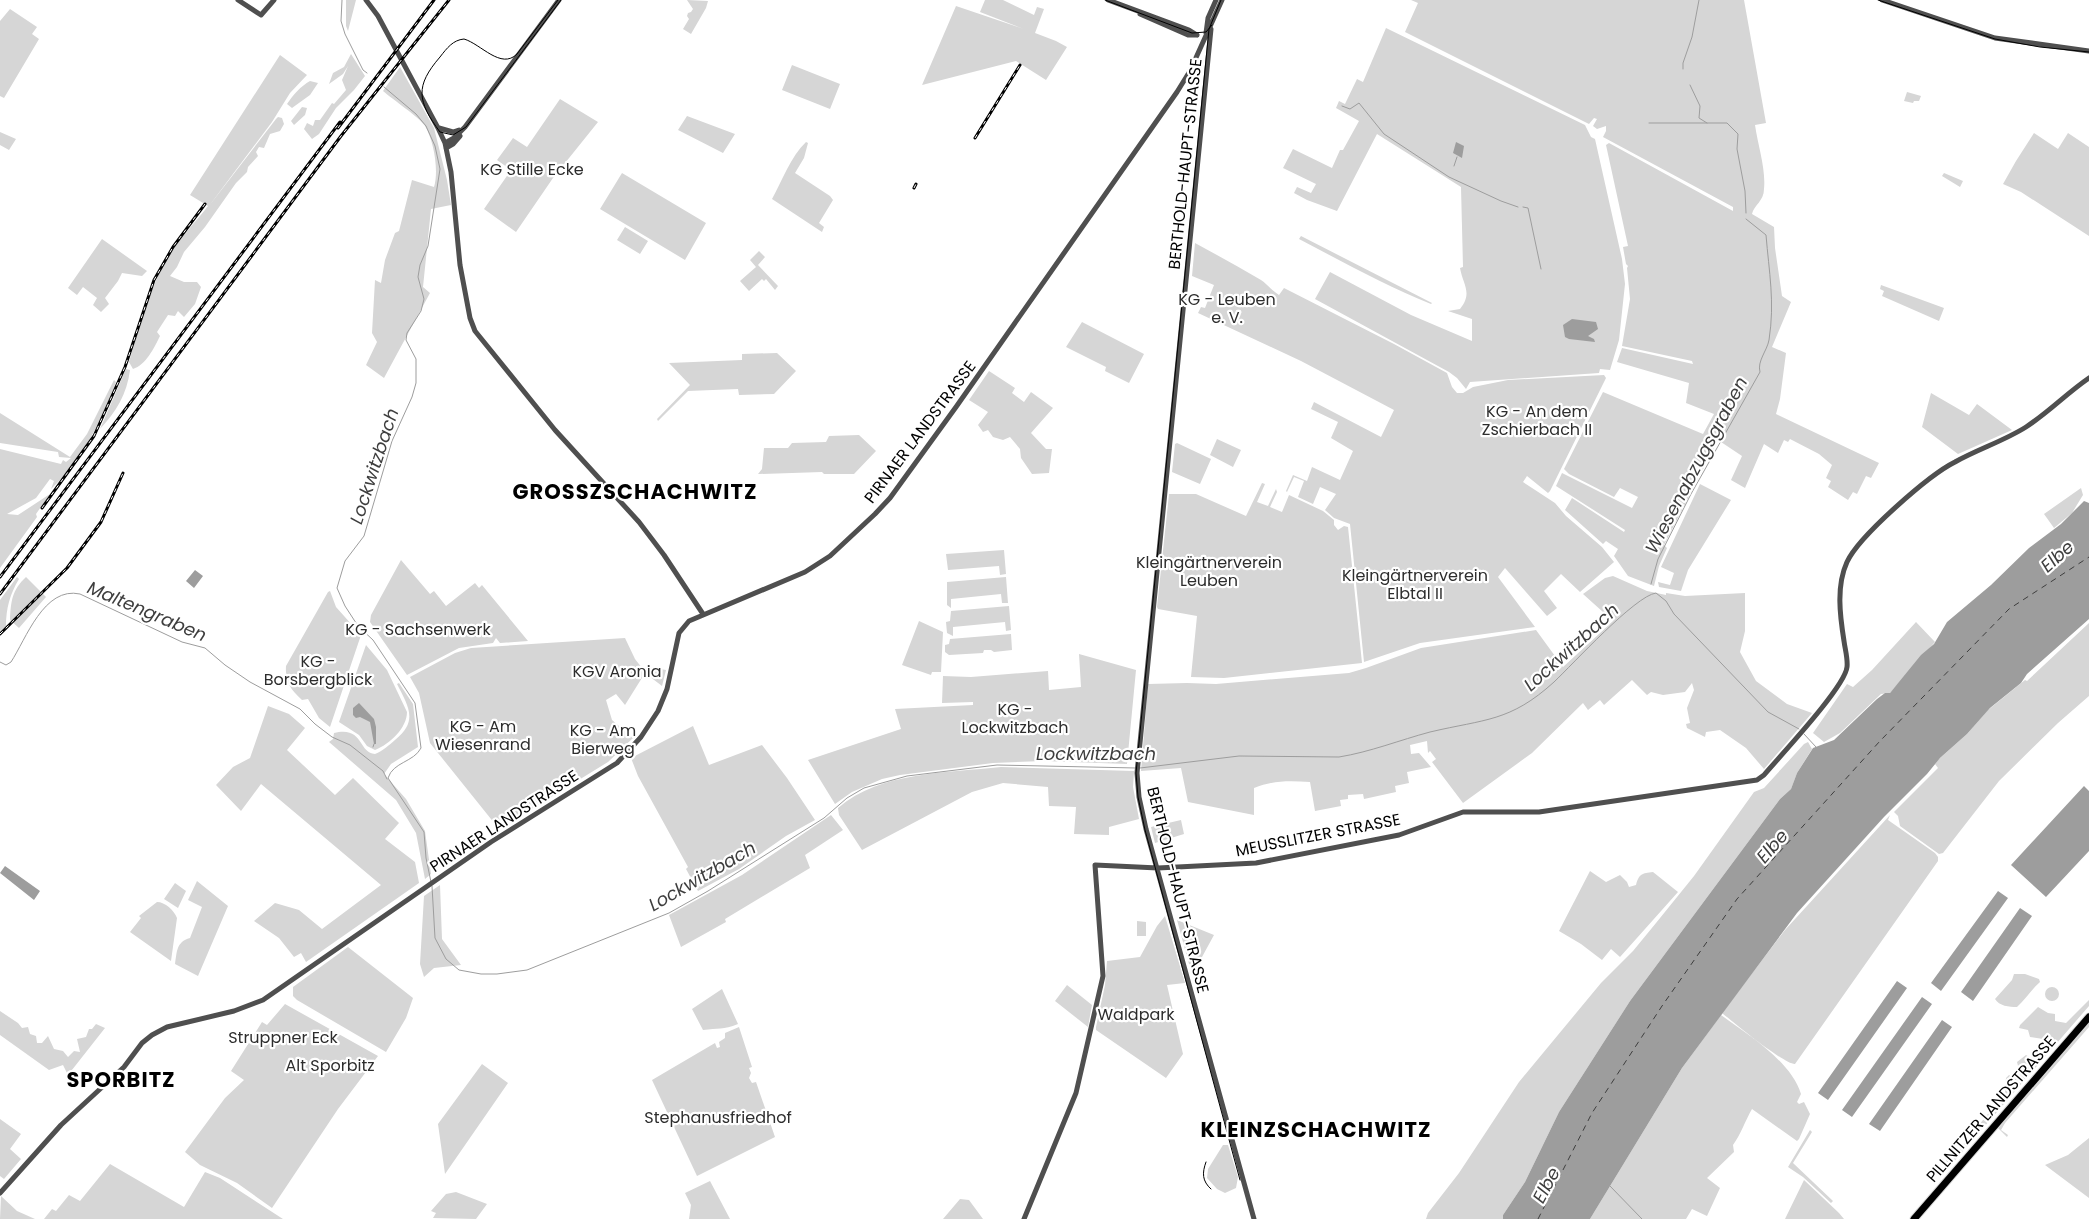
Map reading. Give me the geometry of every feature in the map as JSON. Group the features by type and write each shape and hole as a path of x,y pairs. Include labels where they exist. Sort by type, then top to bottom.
{"main road":[{"name":"PILLNITZER LANDSTRASSE","path":"1914,1219 2089,1017"}],"street":[{"path":"238,0 261,15 274,0"},
{"path":"366,0 378,16 438,128 445,146 453,182 460,265 470,318 475,331 555,430 639,522 664,555 703,614"},
{"path":"445,146 453,144 559,0"},
{"path":"1108,0 1189,30 1207,39"},
{"name":"PIRNAER LANDSTRASSE","path":"0,1193 62,1125 124,1067 142,1043 152,1034 167,1027 234,1011 262,1000 436,879 491,842 602,773 628,753 650,724 664,698 679,633 689,620 805,572 818,565 843,546 890,498 968,391 1177,92 1207,39 1208,18 1216,0"},
{"name":"BERTHOLD-HAUPT-STRASSE","path":"1222,0 1207,39 1137,773 1140,807 1254,1219"},
{"path":"1882,0 1995,38 2089,51"},
{"path":"438,128 452,132 465,127"},
{"name":"MEUSSLITZER STRASSE","path":"1024,1219 1076,1093 1103,976 1095,865 1157,868 1265,861 1399,835 1463,812 1539,812 1751,782 1764,775 1805,727 1838,685 1847,668 1840,594 1844,571 1858,545 1873,529 1942,470 1955,461 2005,439 2026,427 2089,378"}],"green space":[{"path":"346,0 356,0 348,31 346,26"},
{"path":"687,0 708,1 691,34 683,29 689,19 688,13 693,9"},
{"path":"985,0 1003,0 1034,15 1037,7 1044,9 1035,33 1067,47 1046,80 1016,61 922,85 956,6 1024,29 980,12"},
{"path":"1411,0 1744,0 1766,123 1755,125 1763,165 1764,193 1752,214 1774,227 1782,296 1791,302 1772,347 1786,353 1780,399 1776,414 1879,463 1871,478 1866,476 1857,494 1853,492 1848,500 1828,487 1831,481 1826,478 1832,465 1819,454 1790,439 1788,442 1784,440 1778,453 1764,444 1745,488 1731,480 1742,456 1718,440 1664,545 1667,548 1659,566 1654,586 1628,576 1614,556 1618,549 1606,541 1603,544 1565,510 1572,498 1624,532 1625,530 1556,486 1562,473 1632,508 1638,497 1620,488 1614,497 1569,474 1564,469 1603,392 1703,434 1714,414 1686,403 1689,383 1617,362 1622,348 1693,364 1692,361 1622,346 1630,299 1628,266 1623,247 1628,246 1606,145 1609,143 1733,211 1733,207 1603,137 1606,126 1597,129 1593,126 1597,119 1594,118 1589,124 1405,32 1418,3"},
{"path":"10,9 37,27 32,34 39,39 4,98 0,96 0,21"},
{"path":"1386,28 1585,125 1591,137 1595,139 1622,259 1625,284 1619,340 1610,370 1600,369 1599,373 1470,382 1466,389 1449,372 1315,299 1330,272 1411,315 1472,341 1472,319 1448,311 1460,309 1467,293 1460,268 1463,267 1461,187 1377,134 1337,211 1294,193 1297,187 1311,193 1316,184 1283,168 1293,149 1332,168 1340,150 1343,150 1359,121 1336,108 1339,101 1345,104 1357,79 1363,82"},
{"path":"351,54 365,76 336,108 319,134 312,139 304,129 307,123 313,126 315,120 320,120 332,103 334,104 346,90 342,80 348,66 343,74 329,84 333,73 344,67"},
{"path":"280,55 307,75 290,93 272,122 209,206 278,117 282,118 284,124 280,131 270,134 264,148 259,147 256,152 258,156 248,167 247,172 236,183 205,227 184,252 177,267 170,276 184,282 197,282 201,287 195,304 184,317 178,311 175,316 168,315 157,332 160,336 149,356 142,364 133,369 129,362 144,310 154,285 175,246 208,206 190,195"},
{"path":"792,65 840,84 830,109 782,90"},
{"path":"400,67 434,128 451,205 431,209 423,287 430,293 384,378 366,365 377,342 372,333 375,280 381,283 385,260 395,233 399,231 412,180 434,187 436,173 433,148 425,126 383,91"},
{"path":"310,81 318,83 310,95 292,108 287,104 303,85"},
{"path":"1907,92 1921,96 1919,101 1914,101 1913,103 1904,101"},
{"name":"KG Stille Ecke","path":"560,99 598,122 553,178 516,232 484,209 511,170 497,160 513,138 527,147"},
{"path":"302,107 307,108 305,115 294,125 291,121"},
{"path":"687,116 735,134 723,153 678,130"},
{"path":"0,132 16,139 9,150 0,145"},
{"path":"2034,133 2058,149 2068,133 2089,147 2089,236 2021,192 2003,184"},
{"path":"806,142 808,143 804,158 795,173 830,196 833,200 819,223 824,227 822,232 772,199 791,161"},
{"path":"622,173 706,223 685,260 600,209"},
{"path":"1944,173 1963,181 1960,187 1942,176"},
{"path":"625,227 648,241 640,254 617,240"},
{"path":"1301,236 1432,303 1414,297 1365,273 1299,239"},
{"path":"102,239 147,271 142,276 122,273 105,298 109,304 101,312 93,305 97,298 83,287 77,295 68,288"},
{"path":"1195,243 1261,280 1279,295 1284,288 1447,373 1452,387 1457,393 1463,393 1473,387 1508,380 1604,375 1606,378 1550,491 1548,493 1527,476 1523,482 1555,503 1566,516 1602,547 1614,562 1580,592 1561,574 1544,591 1557,608 1547,616 1505,568 1498,577 1535,627 1420,643 1364,662 1350,524 1334,518 1325,510 1336,494 1320,487 1313,504 1298,497 1304,481 1294,477 1286,491 1293,475 1307,481 1312,467 1340,480 1353,451 1331,438 1338,422 1311,409 1314,402 1381,437 1394,410 1301,361 1198,313 1201,307 1205,308 1214,285 1192,276"},
{"path":"759,251 765,257 758,265 778,286 775,290 766,279 764,281 762,279 749,291 740,281 756,267 750,260"},
{"path":"1881,285 1944,308 1939,321 1882,296 1884,291 1880,289"},
{"path":"1082,322 1144,354 1129,383 1105,371 1106,367 1066,347"},
{"path":"777,353 796,371 774,394 739,395 738,389 688,391 658,421 657,419 690,385 669,363 742,360 742,354"},
{"path":"126,369 130,370 129,379 123,395 116,409 100,429"},
{"path":"989,371 1015,388 1012,393 1024,402 1031,392 1053,408 1031,433 1046,449 1052,449 1049,473 1032,474 1021,458 1020,449 1010,437 1003,440 993,437 988,430 983,432 978,425 988,412 969,400"},
{"path":"114,380 116,382 97,426 72,466 51,489 54,481 50,479 36,498 7,514 18,515 50,494 36,514 37,517 0,568 0,449 61,464 63,460 66,462 71,458 59,457 58,452 0,443 0,413 70,457 87,434"},
{"path":"1931,393 1969,415 1977,404 2012,430 1958,454 1922,427"},
{"path":"859,435 876,451 854,474 824,474 822,472 758,474 762,469 764,448 788,448 792,443 826,442 829,436"},
{"path":"1217,439 1241,450 1233,467 1210,455"},
{"path":"1177,443 1211,459 1200,484 1172,472 1175,444"},
{"name":"Kleingärtnerverein Leuben","path":"1262,483 1265,484 1257,502 1268,506 1276,489 1277,492 1270,507 1282,512 1289,495 1323,511 1334,520 1334,525 1338,530 1344,526 1348,527 1362,663 1224,678 1191,677 1197,616 1158,609 1157,607 1169,494 1196,494 1246,516"},
{"path":"1700,484 1731,500 1688,570 1681,591 1659,587 1658,582 1670,585 1674,573 1661,567"},
{"path":"2081,488 2083,495 2072,513 2054,528 2044,514"},
{"path":"1004,550 1006,574 1000,575 999,566 948,570 946,554"},
{"name":"KG - Sachsenwerk","path":"401,560 430,594 434,591 446,606 475,583 479,588 482,585 528,641 500,643 496,638 493,643 459,648 407,675 370,622 371,615"},
{"path":"1613,576 1647,591 1666,595 1666,593 1685,596 1745,593 1745,631 1740,652 1756,681 1787,704 1812,713 1764,769 1746,748 1720,730 1706,732 1705,737 1687,728 1686,724 1690,723 1687,708 1694,690 1692,683 1685,692 1663,695 1651,692 1647,695 1632,680 1604,705 1600,700 1588,710 1583,703 1532,753 1463,803 1432,762 1436,759 1430,751 1428,753 1427,741 1410,745 1411,754 1419,753 1431,767 1407,772 1409,783 1395,786 1396,792 1364,799 1363,794 1348,795 1348,799 1340,800 1341,806 1315,811 1310,782 1275,782 1254,788 1254,815 1188,802 1181,768 1141,771 1148,684 1216,684 1349,673 1421,648 1536,630 1563,667 1613,621 1583,594 1605,578"},
{"path":"17,577 19,579 11,596 6,626 0,631 0,600"},
{"path":"26,577 46,597 19,628 10,620 11,607 15,591"},
{"path":"1006,577 1008,603 1002,603 1001,594 951,599 951,608 947,605 947,582"},
{"name":"KG - Borsbergblick","path":"330,591 336,607 361,635 330,727 319,718 308,699 302,700 294,692 287,681 286,666"},
{"path":"1009,606 1011,630 1006,631 1005,622 953,627 953,636 947,633 946,622 950,621 951,611"},
{"path":"919,621 943,632 941,672 932,672 931,675 902,665"},
{"path":"1916,622 1935,642 1890,693 1881,694 1840,733 1824,742 1813,733 1847,684 1853,687 1872,670"},
{"path":"2089,623 2089,696 2058,723 1999,781 1943,853 1939,854 1900,826 1898,816 1894,812 1938,768 1935,764 1939,759 1967,734 1988,710 2025,680 2027,681"},
{"path":"1011,634 1012,650 994,652 984,650 983,653 949,655 945,652 945,645 949,644 950,639"},
{"path":"625,638 635,659 642,668 649,667 666,670 662,686 645,673 625,705 616,694 606,700 612,720 633,738 608,762 499,829 430,743 419,693 410,677 455,653 471,648"},
{"path":"366,645 387,670 407,712 404,724 397,735 375,750 367,746 359,735 339,722"},
{"name":"KG - Lockwitzbach","path":"1079,654 1136,670 1127,764 1043,761 993,763 900,775 882,779 852,792 835,804 808,760 901,729 895,709 973,705 973,702 942,703 943,676 971,677 1048,671 1049,690 1081,687"},
{"path":"399,683 413,704 418,747 391,764 384,774 406,799 425,831 431,874 425,879 416,833 396,800 329,742 333,739 334,733 344,732 356,736 370,753 375,754 388,746 402,733 409,720 408,706 397,684"},
{"path":"268,706 289,714 305,728 287,750 335,795 353,778 399,823 385,839 415,862 419,883 306,962 301,953 294,957 279,938 254,921 275,903 299,910 322,929 381,885 261,784 241,811 216,785 233,767 250,758"},
{"path":"693,726 709,765 762,745 815,820 786,836 739,869 698,891 686,869 688,867 638,776 631,758"},
{"path":"1808,742 1812,749 1797,773 1791,789 1780,799 1630,1001 1559,1112 1525,1182 1503,1215 1503,1219 1426,1219 1428,1213 1459,1173 1519,1082 1601,983 1633,951 1656,923 1694,876 1754,792 1764,788 1804,744"},
{"path":"1001,767 1134,771 1133,787 1139,819 1109,827 1109,835 1074,834 1076,807 1049,806 1048,787 1003,783 972,792 862,850 839,815 838,808 855,796 894,780 937,773"},
{"path":"831,815 843,830 805,855 810,868 725,919 726,922 681,947 669,915 742,875"},
{"path":"1890,815 1888,820 1935,853 1938,861 1795,1064 1789,1062 1759,1042 1722,1013 1785,930"},
{"path":"1181,820 1184,834 1155,843 1151,827"},
{"path":"1590,871 1606,882 1620,875 1629,887 1636,885 1638,878 1642,875 1653,872 1678,892 1620,957 1611,949 1602,960 1581,944 1559,931"},
{"path":"197,881 228,906 198,976 175,964 178,948 182,942 190,938 202,907 188,900"},
{"path":"175,883 186,891 178,908 164,899"},
{"path":"440,885 442,939 461,965 434,968 424,977 420,964 424,896"},
{"path":"157,902 169,907 177,918 171,961 130,932 141,918 139,916"},
{"name":"Waldpark","path":"1165,916 1185,983 1167,985 1183,1054 1166,1078 1096,1030 1105,985 1107,961 1140,957 1157,926"},
{"path":"1177,920 1214,935 1196,968 1189,964"},
{"path":"1137,921 1146,922 1146,936 1137,936"},
{"path":"348,947 413,998 406,1018 386,1052 293,996 293,987"},
{"path":"2014,974 2025,974 2039,979 2040,982 2017,1007 2002,1005 1995,999 2012,980"},
{"path":"1067,985 1092,1005 1088,1027 1055,1001"},
{"path":"2052,987 2057,989 2059,994 2057,999 2052,1001 2047,999 2045,994 2047,989"},
{"path":"722,989 738,1024 724,1028 703,1030 692,1009"},
{"path":"2089,1000 2089,1006 1951,1165 1946,1161 1948,1158 1952,1158 2005,1093 2006,1078 2009,1075 2017,1077 2020,1074 2017,1062 2026,1055 2036,1061 2050,1047 2050,1043 2043,1039 2030,1037 2028,1030 2019,1028 2020,1025 2038,1007 2048,1013 2055,1014 2055,1021 2066,1023"},
{"path":"285,1004 378,1056 338,1109 272,1208 237,1183 200,1165 185,1152 225,1098 244,1080 231,1071 262,1022 267,1025"},
{"path":"0,1011 18,1023 22,1028 28,1027 30,1034 36,1036 37,1043 42,1043 48,1036 54,1049 63,1051 68,1057 74,1051 80,1052 77,1039 86,1037 89,1029 92,1029 96,1024 105,1028 68,1075 63,1065 49,1070 0,1035"},
{"path":"1721,1015 1767,1049 1788,1070 1796,1082 1801,1094 1797,1102 1799,1104 1804,1102 1810,1114 1799,1139 1797,1141 1752,1109 1733,1145 1734,1152 1707,1178 1720,1188 1707,1216 1692,1209 1686,1219 1590,1219 1682,1068"},
{"path":"2089,1022 2089,1027 2005,1123 2001,1130 2008,1135 2007,1137 1998,1128"},
{"name":"Stephanusfriedhof","path":"739,1027 752,1067 749,1068 751,1073 749,1078 752,1083 756,1082 775,1137 697,1176 652,1080 715,1043 717,1048 720,1047 719,1042 725,1038 725,1033"},
{"path":"482,1064 508,1083 445,1174 438,1124"},
{"path":"0,1119 21,1134 10,1149 21,1159 4,1179 0,1176"},
{"path":"1810,1130 1812,1132 1793,1163 1833,1201 1831,1203 1803,1177 1788,1167"},
{"path":"2089,1138 2089,1198 2045,1165 2068,1155"},
{"path":"1223,1145 1228,1145 1238,1177 1236,1188 1225,1193 1217,1189 1207,1178 1208,1169"},
{"path":"110,1164 184,1207 205,1172 220,1178 283,1219 44,1219 52,1209 56,1211 69,1195 80,1201"},
{"path":"1804,1180 1839,1213 1844,1219 1785,1219"},
{"path":"710,1181 730,1219 689,1219 691,1205 685,1193"},
{"path":"456,1192 487,1204 476,1219 433,1218 436,1213 431,1211 446,1194"},
{"path":"1,1196 17,1211 35,1219 0,1219"},
{"path":"960,1199 969,1200 983,1219 943,1219"}],"water":[{"path":"1456,142 1464,146 1462,158 1453,153"},
{"path":"1572,319 1596,322 1598,329 1588,336 1594,339 1595,342 1565,337 1563,325"},
{"name":"Elbe","path":"2084,501 2089,503 2089,619 2027,674 2021,683 1990,708 1967,734 1940,758 1797,913 1682,1068 1590,1219 1503,1219 1503,1215 1525,1182 1559,1112 1630,1001 1780,799 1791,789 1797,773 1813,748 1834,740 1877,699 1885,693 1890,693 1921,655 1934,644 1947,622 1991,585 2029,548 2061,524"},
{"path":"195,570 203,576 194,588 186,581"},
{"path":"359,703 374,719 376,744 374,744 370,722 360,717 356,718 353,715 353,708"},
{"path":"2084,786 2089,791 2089,851 2046,897 2011,865"},
{"path":"5,866 40,891 34,900 0,873"},
{"path":"1998,891 2008,898 1941,991 1931,983"},
{"path":"2020,908 2032,916 1973,1001 1961,992"},
{"path":"1897,981 1907,988 1828,1100 1818,1093"},
{"path":"1922,997 1932,1004 1852,1117 1842,1110"},
{"path":"1942,1020 1952,1027 1880,1131 1869,1124"}],"waterway":[{"name":"Lockwitzbach","path":"342,0 341,21 345,34 363,70 367,73"},
{"path":"1683,69 1683,63 1692,37 1699,0"},
{"path":"1690,85 1700,106 1699,118 1707,123"},
{"name":"Lockwitzbach","path":"384,87 416,114 426,126 435,146 440,169 428,246 420,265 418,277 424,299 421,311 407,333 406,340 416,359 416,383 412,397 392,441 364,536 345,561 337,588 345,606 358,626 373,640 415,703 421,748 418,753 394,769 388,778 424,832 426,858 431,882"},
{"path":"1342,106 1350,109 1359,103 1384,134 1449,177 1518,207"},
{"name":"Wiesenabzugsgraben","path":"1649,123 1727,123 1738,134 1737,149 1745,191 1746,213"},
{"path":"1454,166 1457,157"},
{"path":"1523,207 1528,208 1541,269"},
{"name":"Wiesenabzugsgraben","path":"1651,584 1658,559 1691,494 1760,372 1761,360 1768,344 1771,326 1771,300 1766,235 1746,219"},
{"name":"Lockwitzbach","path":"1140,768 1239,756 1339,757 1374,749 1430,732 1496,717 1524,705 1538,695 1620,618 1646,597 1656,593 1666,601 1674,614 1768,712 1799,729"},
{"name":"Maltengraben","path":"0,662 6,665 11,662 30,628 46,606 56,598 67,594 80,594 182,642 205,648 225,665 250,682 300,709 332,737 350,745 383,771 387,779"},
{"name":"Lockwitzbach","path":"1804,734 1816,747"},
{"name":"Lockwitzbach","path":"432,886 435,938 446,959 459,970 481,974 527,970 669,913 708,891 824,818 847,798 864,788 907,776 997,765 1136,768"},
{"path":"1609,1185 1642,1219"}],"ferry route":[{"path":"1538,1219 1592,1113 1662,1006 1737,899 1880,741 2009,609 2089,557"}],"tram line":[{"path":"558,0 517,54 511,58 498,58 464,39 453,43 445,51 426,77 422,94 427,111 440,132 453,135 466,127 561,0"},
{"path":"1105,0 1192,33 1206,32 1212,25"},
{"path":"1221,0 1209,29 1136,773 1138,797 1145,830 1240,1180"},
{"path":"1878,0 1995,39 2040,47 2089,52"},
{"path":"1206,1162 1204,1177 1211,1189"}],"railway":[{"path":"338,128 434,0"},
{"path":"0,594 341,136 449,0"},
{"path":"975,138 1020,65"},
{"path":"0,577 340,122"},
{"path":"914,188 916,184"},
{"path":"42,508 94,436 125,367 154,280 173,247 205,204"},
{"path":"0,634 67,568 101,522 123,473"}],"district":[{"name":"GROSSZSCHACHWITZ","path":"635,491"},
{"name":"SPORBITZ","path":"121,1079"},
{"name":"KLEINZSCHACHWITZ","path":"1316,1129"}],"park label":[{"name":"KG - Leuben e. V.","path":"1227,308"},
{"name":"KG - An dem Zschierbach II","path":"1537,420"},
{"name":"Kleingärtnerverein Elbtal II","path":"1415,584"},
{"name":"KGV Aronia","path":"617,671"},
{"name":"KG - Am Wiesenrand","path":"483,735"},
{"name":"KG - Am Bierweg","path":"603,739"},
{"name":"Struppner Eck","path":"283,1037"},
{"name":"Alt Sporbitz","path":"330,1065"}]}
